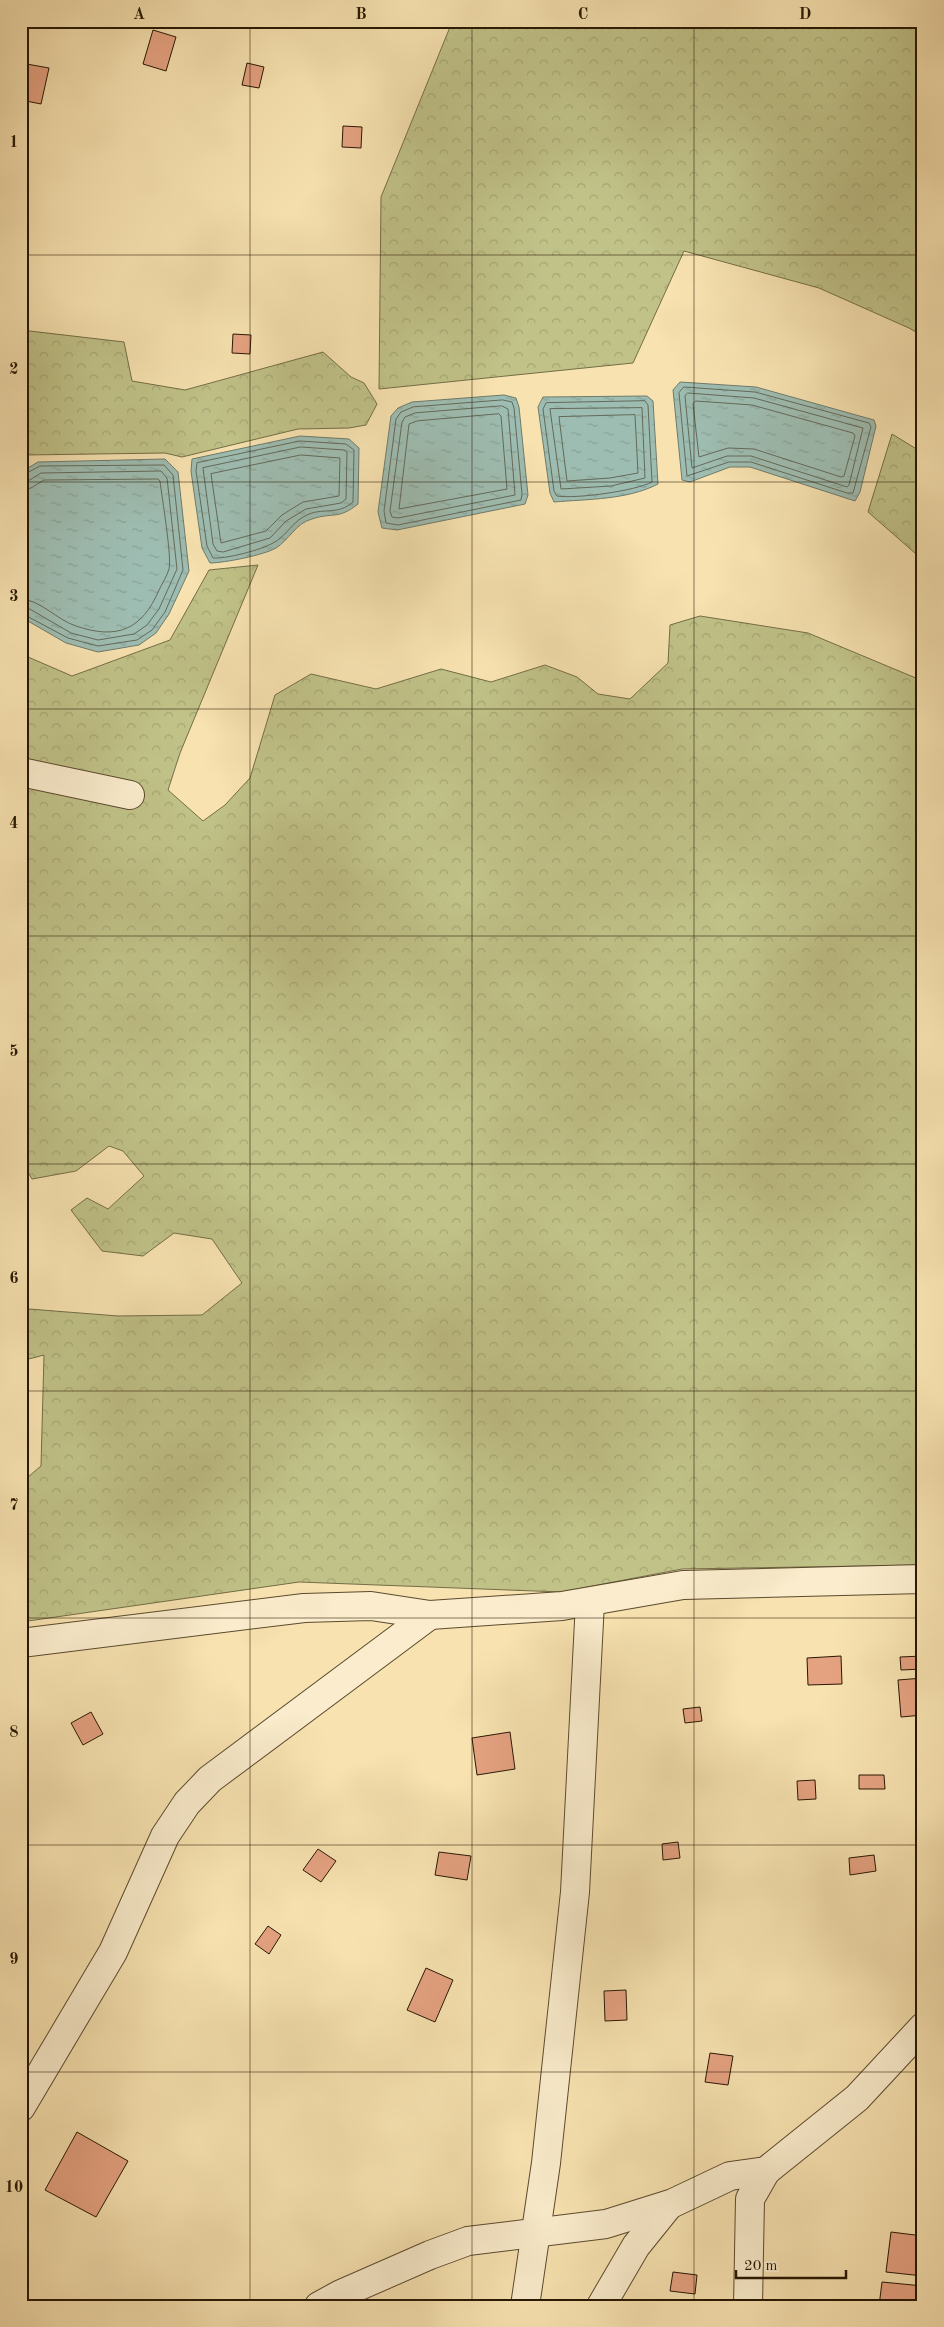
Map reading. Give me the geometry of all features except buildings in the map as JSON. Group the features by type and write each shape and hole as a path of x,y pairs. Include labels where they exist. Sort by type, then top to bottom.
{"street":[{"path":"21,772 130,795"},
{"path":"21,1643 304,1608 371,1606 430,1615 562,1606 682,1586 923,1579"},
{"path":"525,2306 546,2164 575,1892 590,1602"},
{"path":"21,2107 113,1952 165,1836 186,1803 210,1779 430,1615"},
{"path":"748,2306 750,2199 766,2171 857,2098 923,2027"},
{"path":"319,2306 341,2294 430,2255 468,2241 606,2224 669,2205 730,2176 766,2171"},
{"path":"602,2306 636,2246 669,2205"}],"path":[{"path":"341,21 346,23"}],"green space":[{"path":"440,21 923,21 923,336 819,288 684,251 633,363 379,389 381,197 450,27"},
{"path":"21,330 124,342 132,381 185,390 323,352 351,377 364,383 377,404 366,425 349,428 298,429 182,457 165,453 25,455 21,453"},
{"path":"892,434 923,453 923,560 868,512"},
{"path":"258,565 180,753 168,790 203,821 225,805 250,778 275,695 311,674 376,689 441,669 491,682 545,665 577,677 598,694 630,699 668,663 670,625 700,616 808,633 923,681 923,1565 682,1569 561,1592 299,1582 21,1622 21,1483 41,1466 44,1355 21,1361 21,1311 29,1309 118,1316 202,1315 242,1283 212,1239 174,1233 143,1256 102,1251 71,1210 87,1198 108,1209 144,1176 123,1151 109,1146 76,1171 32,1179 21,1161 21,654 72,676 170,640 209,570"}],"water":[{"path":"680,382 756,387 874,420 876,426 860,492 855,501 750,467 730,467 690,482 682,480 673,390"},
{"path":"504,395 516,398 519,407 528,495 525,504 397,530 382,528 378,512 391,416 398,408 412,402"},
{"path":"647,396 653,401 658,484 620,496 554,502 550,493 538,407 543,397"},
{"path":"300,436 349,439 359,448 358,504 340,514 306,521 281,545 270,551 225,562 210,563 202,548 191,471 192,459"},
{"path":"165,459 178,472 189,571 169,614 156,633 139,645 98,652 66,643 21,617 21,472 38,462"}]}
